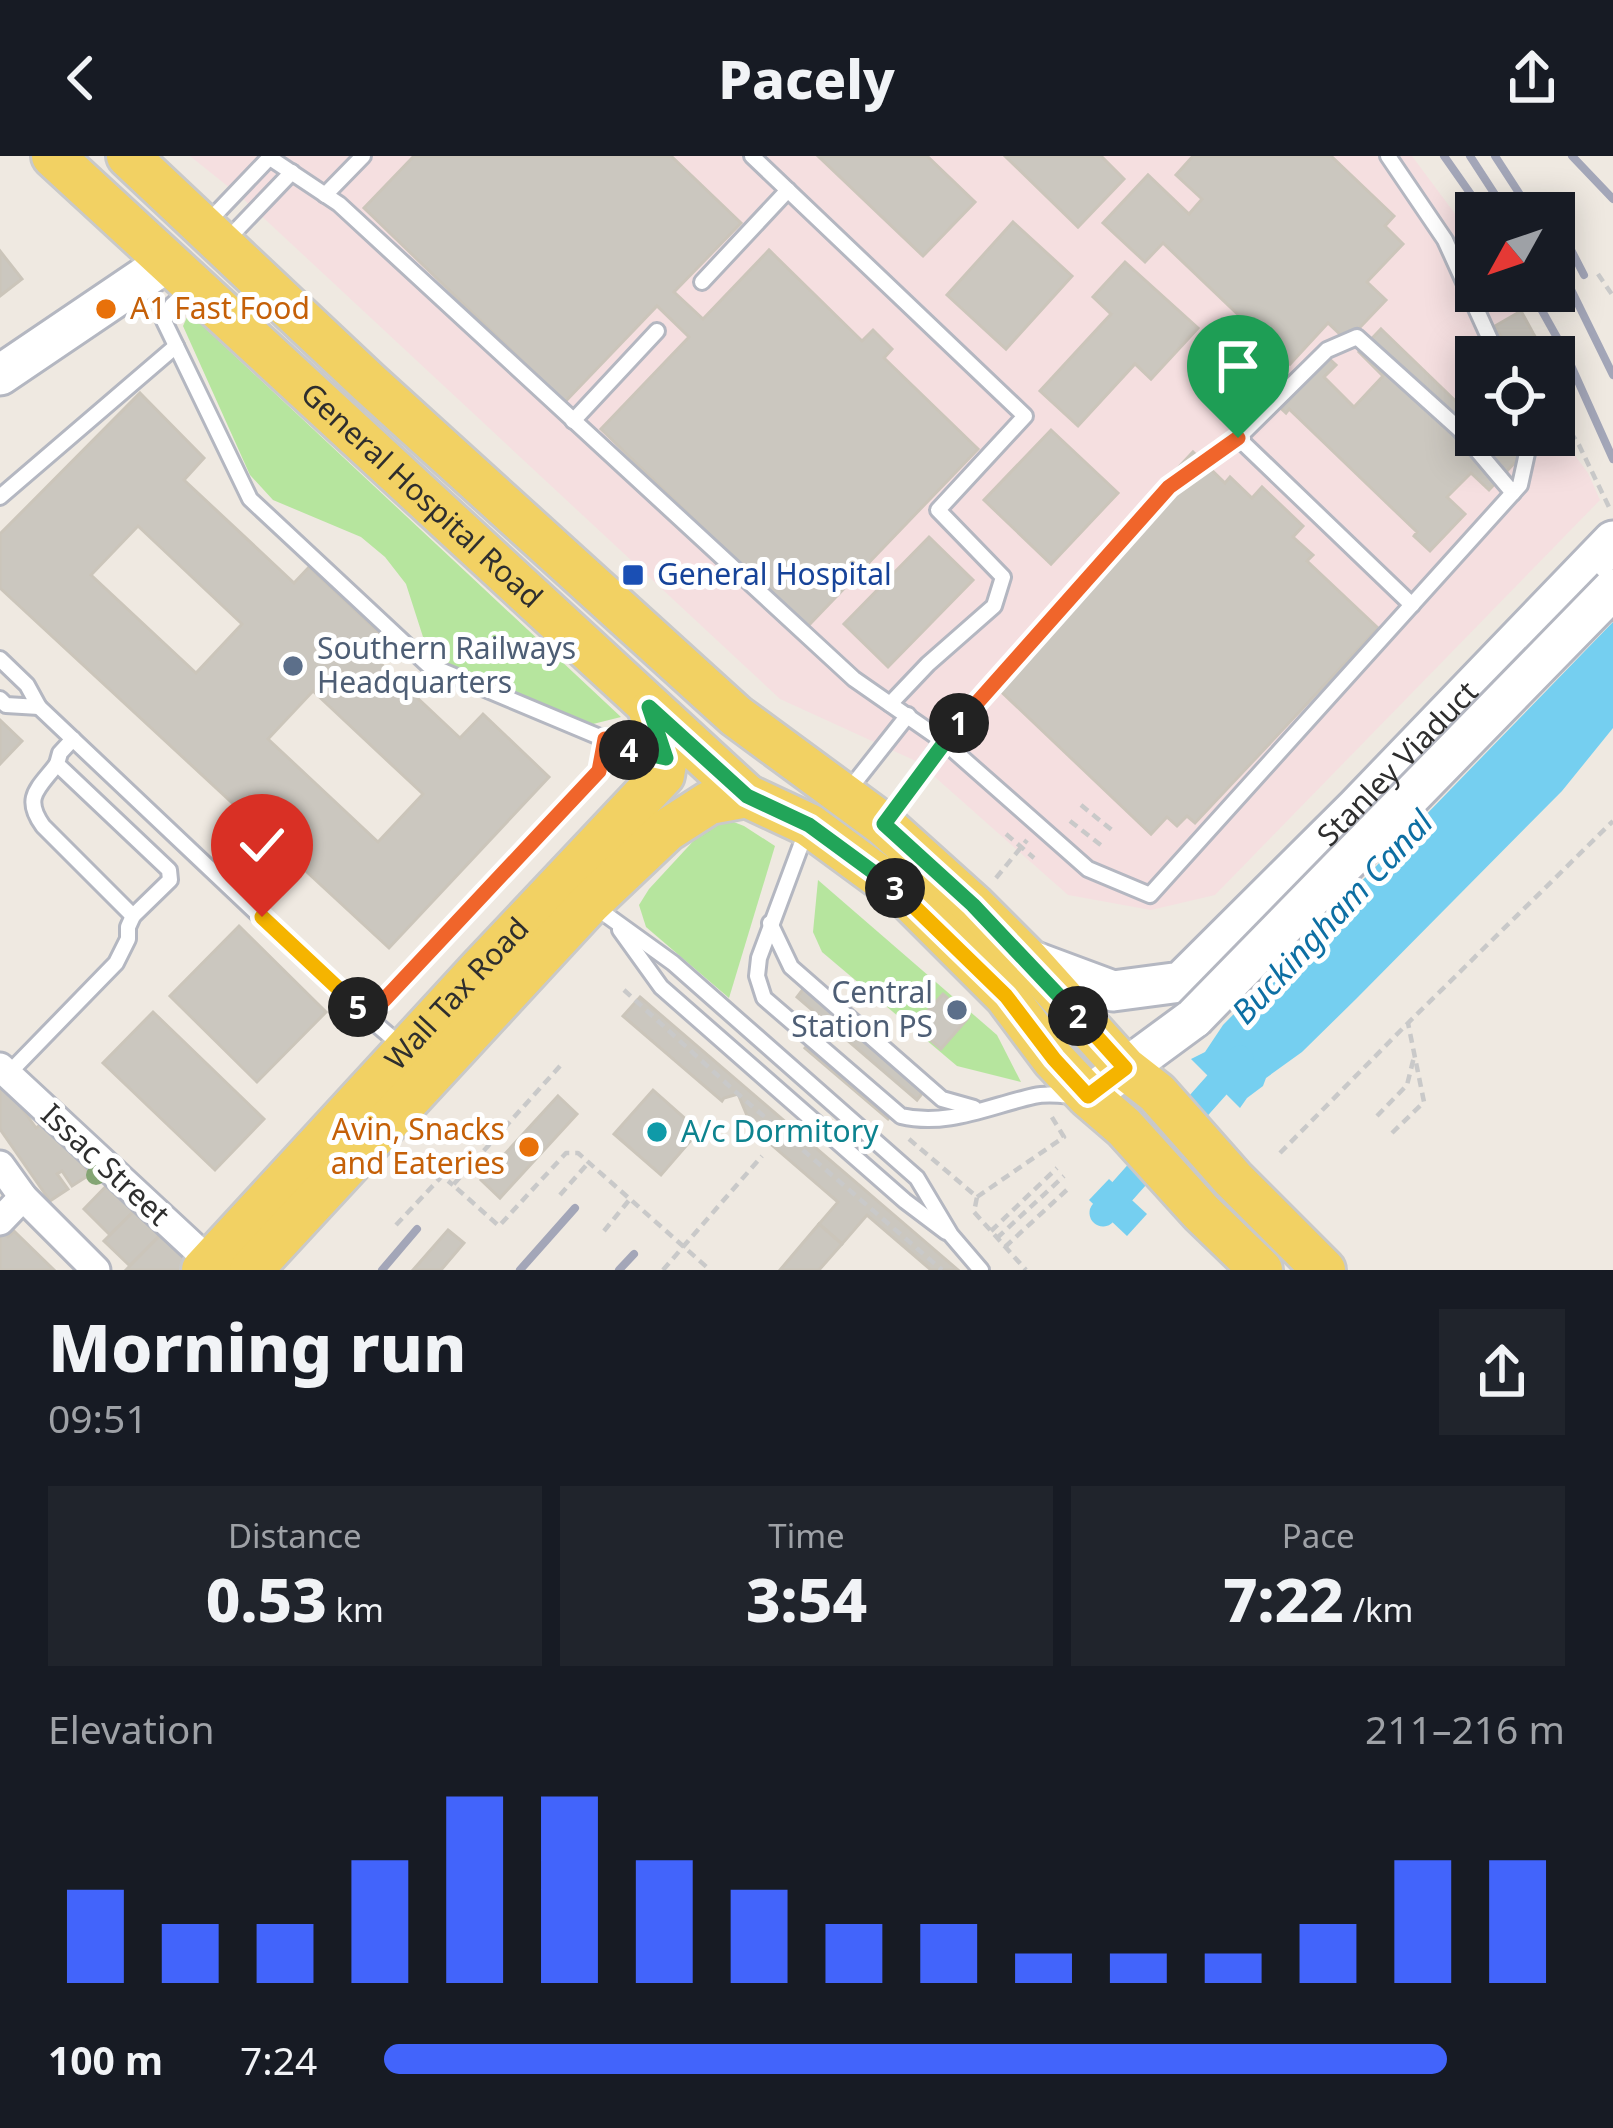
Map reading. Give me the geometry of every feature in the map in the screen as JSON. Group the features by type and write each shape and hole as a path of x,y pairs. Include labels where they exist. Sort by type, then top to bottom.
{"main road":[{"name":"General Hospital Road","path":"52,156 747,796 809,825 907,897 1006,996 1054,1059 1124,1126 1246,1260"},
{"name":"General Hospital Road","path":"128,158 736,716 884,824 973,905 1324,1270"},
{"path":"0,376 180,274"},
{"name":"Stanley Viaduct","path":"1188,1000 1356,808 1613,541"},
{"name":"Stanley Viaduct","path":"1188,1000 1613,589"},
{"path":"649,707 666,758"},
{"name":"Wall Tax Road","path":"222,1267 406,1049 663,775 666,758"},
{"name":"Wall Tax Road","path":"222,1267 602,912 667,830 709,803 747,796"},
{"path":"1027,959 1113,991 1188,1000 1141,1080 1088,1096"}],"street":[{"name":"Issac Street","path":"4,1070 222,1267"},
{"path":"0,1165 23,1197 96,1270"},
{"path":"0,1221 23,1197"}],"lane":[{"path":"325,195 363,156"},
{"path":"752,156 1025,416 938,510 1003,577 994,606 890,704"},
{"path":"1388,156 1445,240 1488,336"},
{"path":"213,236 271,157 339,204 854,679 943,741 1088,869 1150,895 1514,493 1526,456"},
{"path":"213,236 292,172"},
{"path":"702,282 788,190"},
{"path":"180,274 164,321 250,499 428,665 633,752 666,758"},
{"path":"574,421 657,331"},
{"path":"884,824 943,741 1169,487 1238,438 1327,350 1357,337 1459,430 1514,493"},
{"path":"0,497 176,346"},
{"path":"1238,438 1412,605"},
{"path":"0,659 27,685 39,707 406,1049"},
{"path":"0,699 6,705 39,707"},
{"path":"845,796 908,715"},
{"path":"73,739 32,797 32,812 133,916"},
{"path":"356,1006 370,1007 384,1000 584,788 599,771 605,739"},
{"path":"4,1070 116,963 133,916 170,880 169,870 58,764"},
{"path":"809,825 759,958 757,976 764,998 901,1115 923,1121 991,1110 1038,1095 1088,1096"},
{"path":"602,912 674,963 917,1178 951,1235 981,1270"},
{"path":"602,912 662,987 904,1201 951,1235"},
{"path":"770,923 791,967 941,1100 991,1110"}],"path":[{"path":"1598,274 1613,296"},
{"path":"1575,438 1613,516"},
{"path":"1081,806 1113,831"},
{"path":"1070,821 1102,846"},
{"path":"1280,1153 1613,821"},
{"path":"973,905 1038,825"},
{"path":"1006,834 1034,858"},
{"path":"624,990 942,1270"},
{"path":"1393,1133 1424,1102 1408,1023"},
{"path":"1377,1116 1407,1084 1414,1056"},
{"path":"453,1185 560,1066"},
{"path":"1026,1270 974,1212 977,1197 1064,1137"},
{"path":"917,1146 977,1197"},
{"path":"396,1225 442,1176 499,1226 566,1153 578,1153 710,1270"},
{"path":"663,1270 762,1156"},
{"path":"560,1196 589,1162"},
{"path":"991,1231 1057,1168"},
{"path":"998,1238 1064,1176"},
{"path":"1005,1247 1071,1186"},
{"path":"604,1231 630,1199"}],"shaded area":[{"path":"190,156 1412,156 1455,214 1455,312 1519,312 1495,326 1501,336 1455,336 1455,456 1575,455 1600,500 1215,895 1151,910 1068,895 918,762 780,699 240,196"}],"green space":[{"path":"189,313 621,717 593,724 470,679 442,662 424,640 406,584 385,557 361,537 273,500 250,475 183,326"},
{"path":"726,819 775,846 729,998 646,927 639,905 710,823"},
{"path":"818,880 997,1035 1021,1082 957,1066 822,952 813,932"}],"water":[{"path":"1613,619 1613,728 1562,791 1356,999 1302,1052 1266,1078 1240,1108 1191,1059 1205,1052 1223,1025 1349,885"},
{"path":"1109,1179 1147,1214 1127,1236 1089,1200"}],"pier":[{"path":"1613,613 1613,622 1204,1047 1218,1022 1345,880"}],"building":[{"path":"414,156 671,156 741,223 674,292 703,319 769,250 862,341 873,330 892,349 884,358 978,449 806,628 601,429 689,337 657,306 565,402 364,208"},
{"path":"818,156 927,156 975,202 923,256"},
{"path":"1005,156 1101,156 1124,179 1078,227"},
{"path":"1193,156 1331,156 1394,216 1385,226 1403,244 1367,282 1386,300 1347,341 1328,323 1290,364 1163,243 1145,262 1103,223 1148,175 1189,214 1202,199 1176,175"},
{"path":"1013,222 1072,276 1006,349 947,295"},
{"path":"0,251 22,279 0,296"},
{"path":"1125,262 1198,328 1151,379 1135,364 1078,426 1040,391 1111,314 1093,297"},
{"path":"1522,312 1535,336 1501,336 1495,326"},
{"path":"1381,329 1455,401 1455,456 1521,456 1489,490 1471,473 1447,497 1465,514 1430,551 1414,536 1417,532 1289,409 1286,413 1272,400 1320,350 1336,365 1324,377 1354,407 1383,376 1359,352"},
{"name":"Southern Railways Headquarters","path":"140,393 204,458 184,480 294,583 309,567 391,644 376,659 460,738 483,714 549,777 389,948 0,588 0,534","holes":["138,526 242,624 196,673 91,575","313,691 423,794 378,842 268,739"]},
{"path":"1051,430 1118,493 1051,564 984,500"},
{"path":"1193,452 1225,483 1230,477 1252,498 1262,487 1303,526 1293,537 1313,555 1307,561 1378,628 1195,823 1187,816 1177,826 1167,817 1151,834 992,683 1110,559 1101,550"},
{"path":"929,537 973,580 888,667 844,624"},
{"path":"0,720 22,741 0,764"},
{"path":"239,926 326,1012 257,1082 170,996"},
{"path":"804,988 924,1091 917,1100 797,997"},
{"path":"943,994 969,1017 941,1049 914,1026"},
{"path":"640,997 958,1270 931,1270 867,1215 842,1244 819,1224 838,1202 745,1122 748,1118 738,1094 722,1101 623,1016"},
{"path":"153,1012 264,1119 215,1170 103,1063"},
{"path":"811,1041 894,1112 888,1119 805,1048"},
{"path":"0,1077 36,1128 50,1118 89,1175 72,1186 62,1171 57,1174 68,1189 50,1201 0,1129"},
{"name":"A/c Dormitory","path":"653,1090 699,1131 661,1175 614,1134"},
{"name":"Avin, Snacks and Eateries","path":"558,1096 577,1114 500,1198 481,1180"},
{"path":"111,1181 138,1207 110,1235 84,1209"},
{"path":"138,1207 163,1232 130,1266 104,1241"},
{"path":"819,1224 842,1244 819,1270 780,1270"},
{"path":"0,1229 8,1237 14,1231 54,1270 0,1270"},
{"path":"448,1230 464,1243 441,1270 413,1270"},
{"path":"163,1232 198,1270 126,1270"}],"waterway":[{"name":"Buckingham Canal","path":"1103,1213 1240,1059"}],"railway":[{"path":"1444,156 1469,192"},
{"path":"1470,156 1493,192"},
{"path":"1495,156 1518,192"},
{"path":"1572,156 1613,199"},
{"path":"1575,258 1584,275"},
{"path":"1575,298 1613,375"},
{"path":"1543,312 1613,459"},
{"path":"520,1270 575,1208"},
{"path":"382,1270 417,1229"},
{"path":"619,1270 634,1254"}],"place":[{"name":"A1 Fast Food","path":"106,309"},
{"name":"General Hospital","path":"633,575"},
{"name":"Southern Railways Headquarters","path":"293,666"},
{"name":"Central Station PS","path":"957,1010"},
{"name":"A/c Dormitory","path":"657,1132"},
{"name":"Avin, Snacks and Eateries","path":"529,1147"}],"route":[{"path":"262,917 356,1006 370,1007 384,1000 599,771 605,739 633,752 666,758 649,707 747,796 809,825 907,897 1006,996 1088,1096 1125,1068 1027,959 884,824 943,741 1169,487 1238,438"}]}
